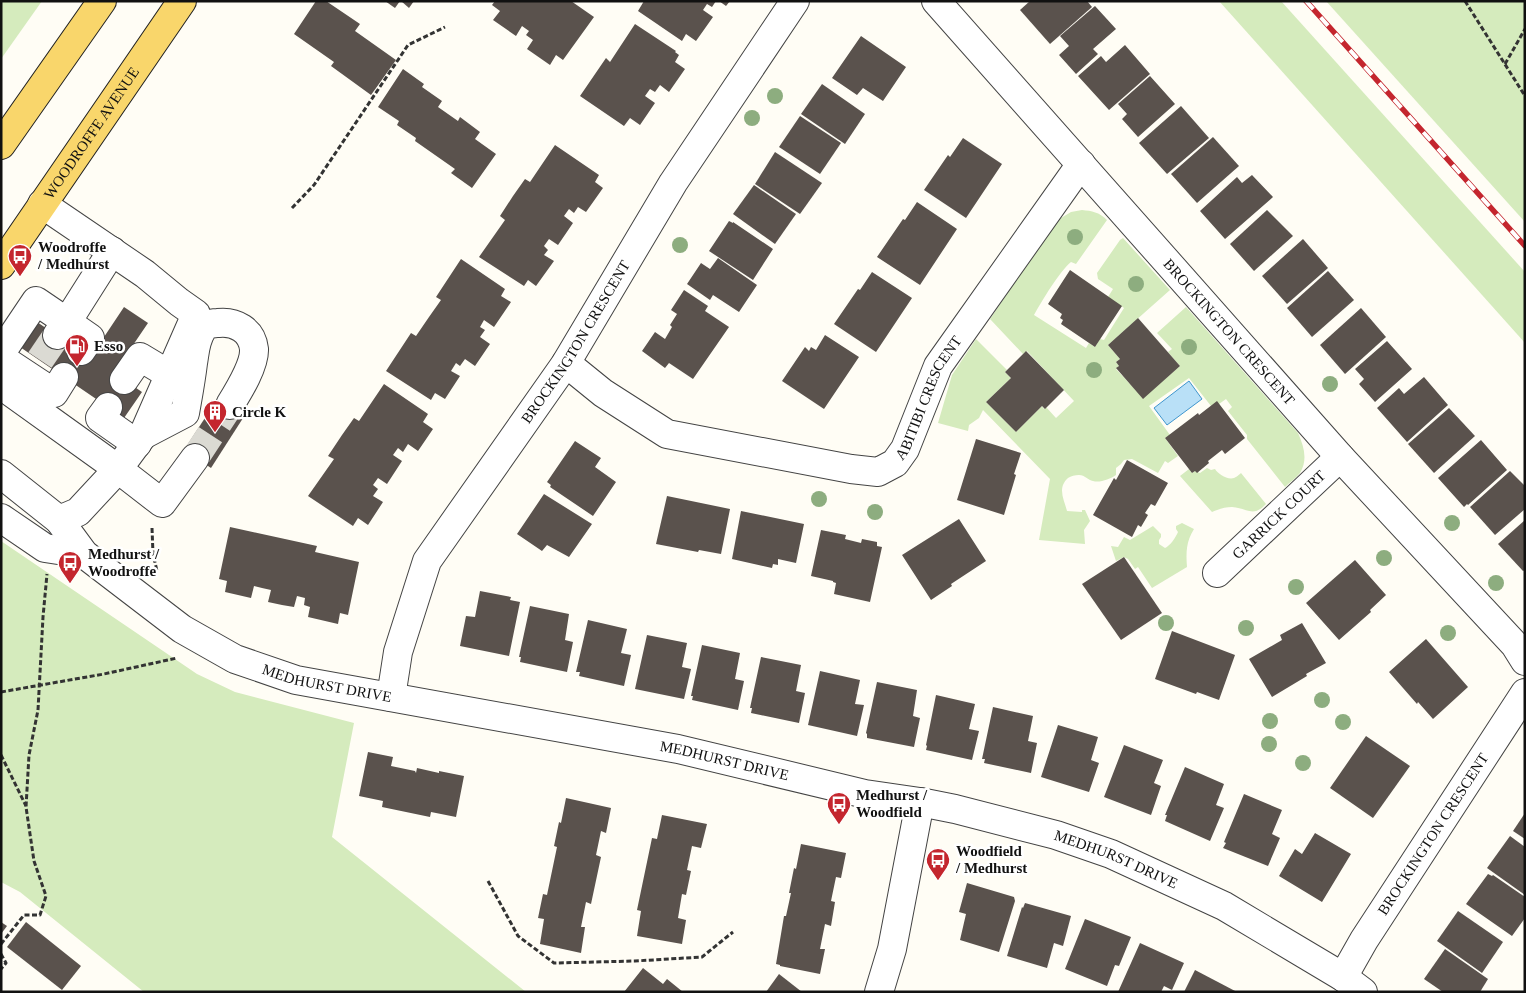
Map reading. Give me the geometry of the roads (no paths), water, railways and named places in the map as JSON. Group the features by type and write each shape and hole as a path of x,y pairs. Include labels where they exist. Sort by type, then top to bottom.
{"main road":[{"path":"1,145 102,1"},
{"name":"WOODROFFE AVENUE","path":"1,264 182,1"}],"street":[{"name":"BROCKINGTON CRESCENT","path":"391,697 398,652 427,561 566,364 673,183 795,1"},
{"name":"BROCKINGTON CRESCENT","path":"936,1 1188,288 1340,457 1515,645 1525,660"},
{"name":"ABITIBI CRESCENT","path":"566,364 602,393 668,434 851,469 878,472 895,464 905,449 938,366 1080,164"},
{"path":"42,204 145,274 196,314 140,440 118,469 78,512 59,520"},
{"path":"62,329 112,251"},
{"path":"1,353 36,301 62,329 90,338 81,351"},
{"path":"140,440 185,413 196,342 203,328 211,323 225,322 243,328 251,338 254,350 252,360 230,405"},
{"path":"124,380 140,357 170,375"},
{"path":"1,358 22,380 118,469 162,503 196,458"},
{"path":"22,380 54,393 64,377"},
{"path":"108,407 100,418 140,440"},
{"name":"GARRICK COURT","path":"1217,573 1340,457"},
{"name":"MEDHURST DRIVE","path":"1,474 59,520 84,554 182,629 235,659 296,680 678,749 865,794 955,809 1056,835 1111,854 1224,906 1353,984"},
{"name":"MEDHURST DRIVE","path":"1,518 45,548 84,554"},
{"name":"BROCKINGTON CRESCENT","path":"1353,984 1364,940 1525,693"},
{"path":"879,992 892,949 920,802"}],"water":[{"path":"1189,381 1202,399 1167,425 1154,408"}],"tunnel":[{"path":"40,360 57,335"},
{"path":"195,458 230,405"}],"railway":[{"path":"1306,1 1525,246"}],"place":[{"name":"Woodroffe / Medhurst","path":"20,277"},
{"name":"Esso","path":"77,367"},
{"name":"Circle K","path":"215,433"},
{"name":"Medhurst / Woodroffe","path":"70,584"},
{"name":"Medhurst / Woodfield","path":"839,825"},
{"name":"Woodfield / Medhurst","path":"938,881"}]}
